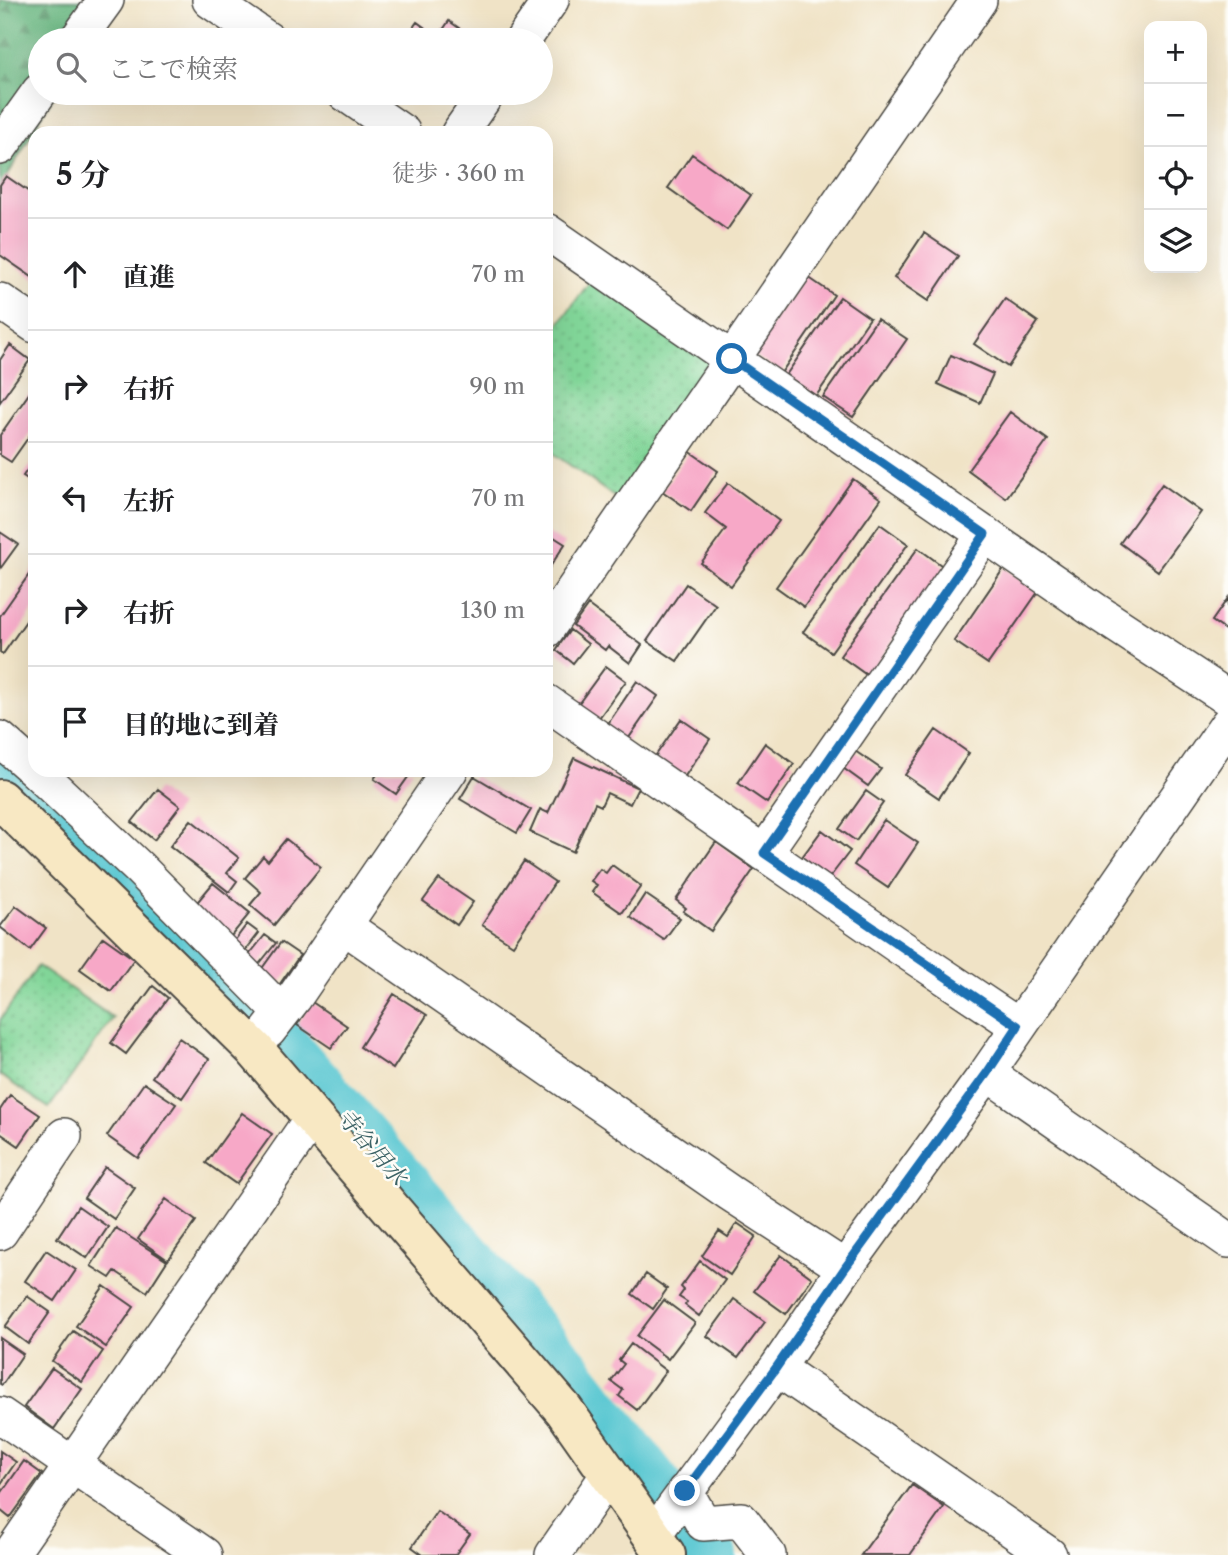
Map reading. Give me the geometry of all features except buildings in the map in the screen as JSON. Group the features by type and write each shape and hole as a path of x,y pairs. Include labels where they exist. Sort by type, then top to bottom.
{"street":[{"path":"86,28 106,0"},
{"path":"210,0 251,28"},
{"path":"531,28 551,0"},
{"path":"553,620 979,0"},
{"path":"0,147 30,105"},
{"path":"362,105 393,126"},
{"path":"464,126 479,105"},
{"path":"553,236 1097,612 1228,698"},
{"path":"0,301 28,320"},
{"path":"764,853 985,534"},
{"path":"553,707 1018,1026"},
{"path":"0,799 254,1049 564,1410 660,1545 685,1491 987,1073 1228,724"},
{"path":"46,777 282,1013"},
{"path":"254,1049 344,926 445,777"},
{"path":"344,926 730,1193 845,1268"},
{"path":"987,1073 1228,1240"},
{"path":"10,1555 313,1117"},
{"path":"0,1232 64,1136"},
{"path":"776,1368 1049,1555"},
{"path":"0,1415 204,1555"},
{"path":"553,1555 609,1474"},
{"path":"685,1491 703,1524 741,1520 768,1555"}],"green space":[{"path":"0,0 108,0 92,28 28,28 28,105 48,105 36,126 28,126 28,140 0,189"},
{"path":"600,268 732,359 630,508 553,453 553,332"},
{"path":"38,966 113,1018 49,1108 0,1075 0,1020"}],"waterway":[{"name":"寺谷用水","path":"0,769 155,912 248,1005 564,1368 711,1555"}],"route":[{"path":"685,1491 776,1368 1018,1026 764,853 985,534 732,359"}]}
